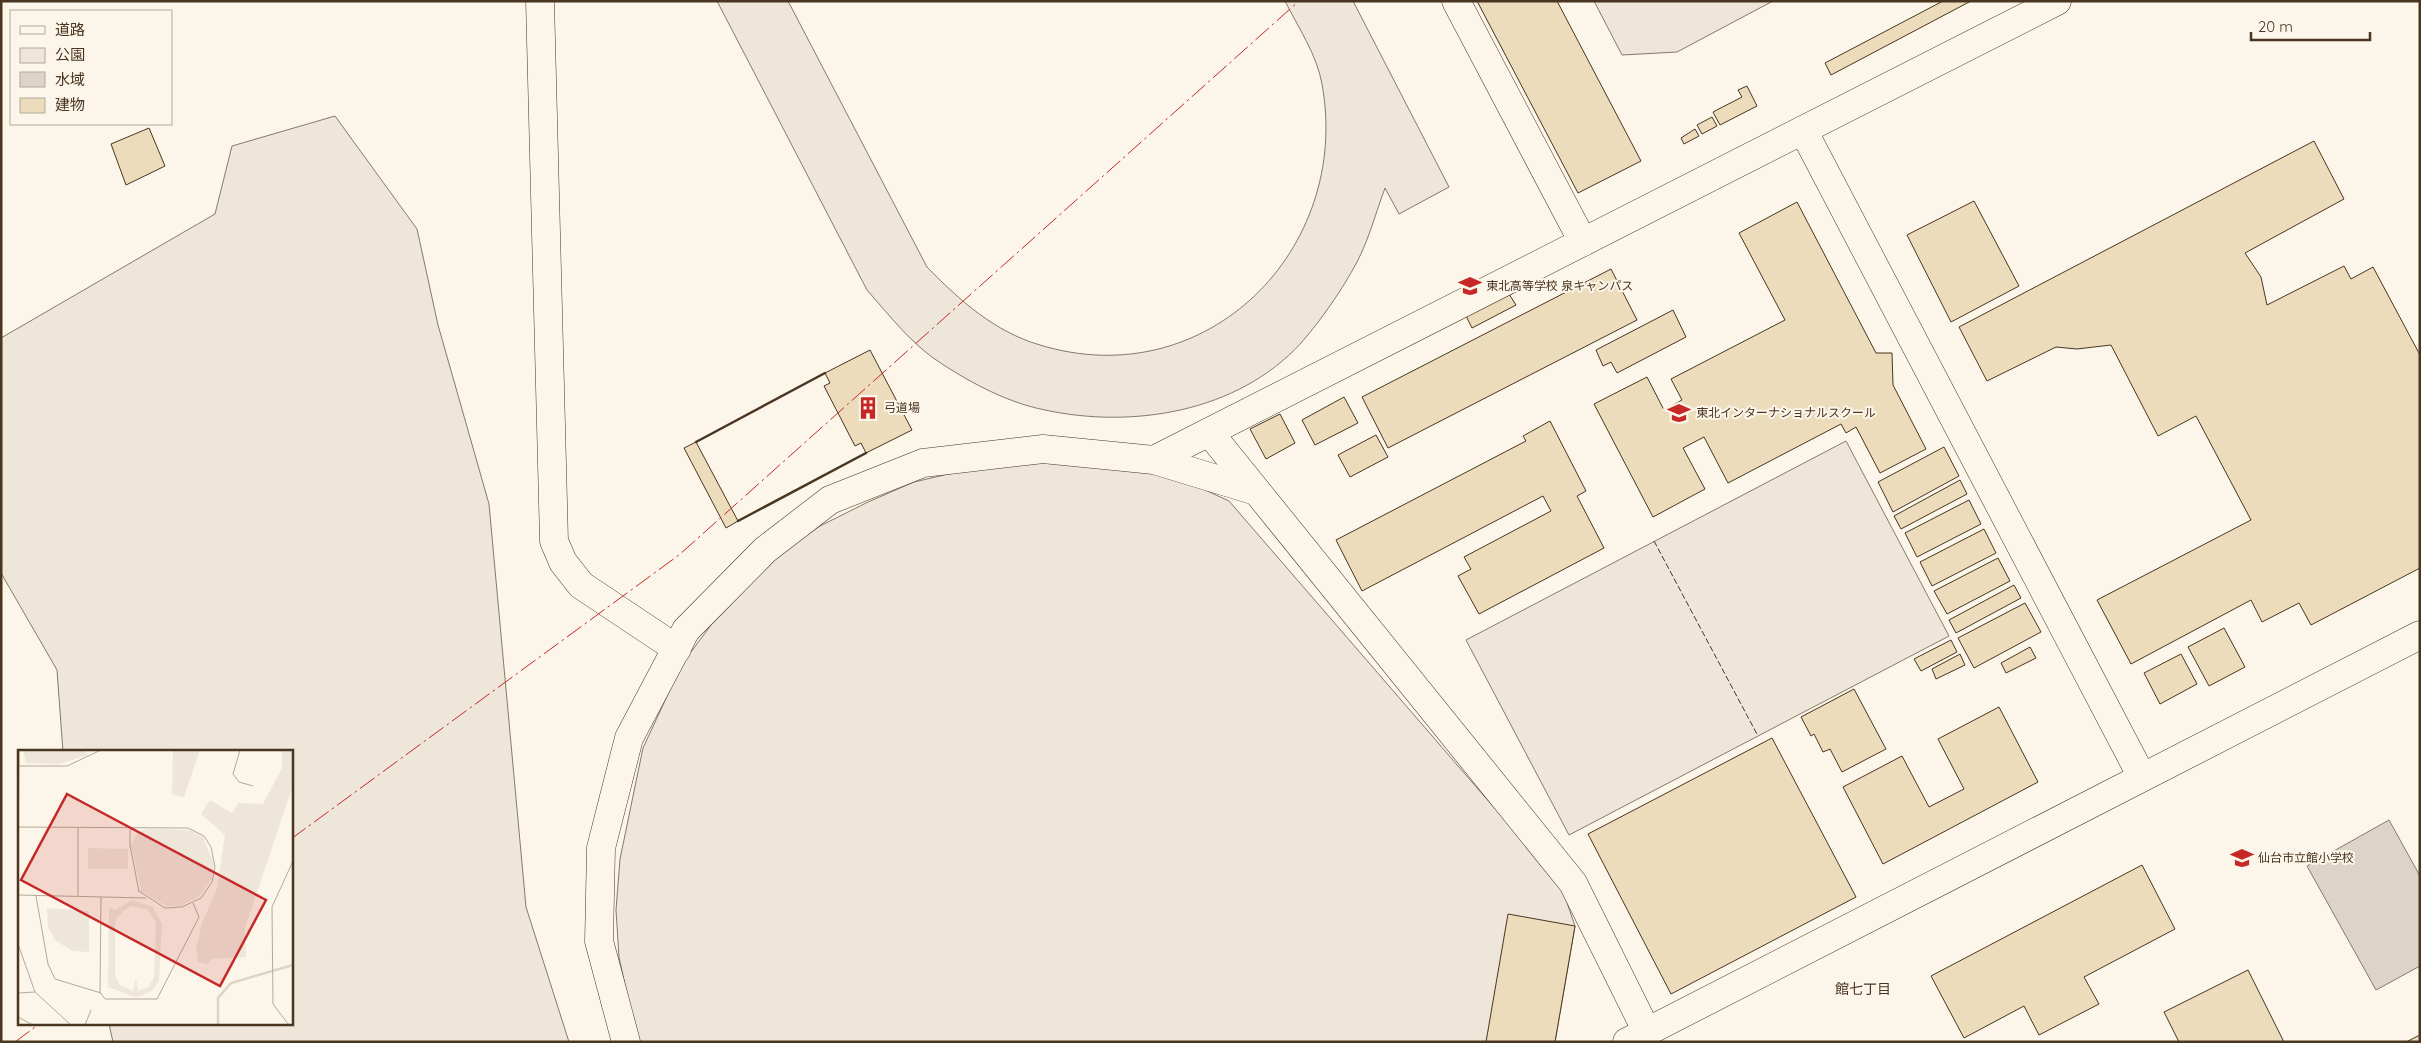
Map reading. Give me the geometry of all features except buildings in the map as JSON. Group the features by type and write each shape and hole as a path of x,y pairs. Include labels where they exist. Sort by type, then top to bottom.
{"lane":[{"path":"540,1 554,541 563,562 581,585 676,649"},
{"path":"1456,1 1583,242"},
{"path":"1154,460 2057,1"},
{"path":"1803,130 2142,777"},
{"path":"1208,432 1573,883 1637,1037 2420,634"},
{"path":"626,1042 599,941 601,848 629,738 686,630 765,550 830,500 923,463 1043,449 1154,460 1256,491"}],"green space":[{"path":"717,1 788,1 927,267 979,314 1008,332 1040,345 1101,355 1159,349 1211,328 1255,296 1290,253 1314,202 1325,145 1320,73 1312,52 1285,1 1353,1 1449,187 1399,214 1385,188 1361,253 1351,273 1331,304 1301,343 1276,366 1247,385 1216,400 1182,410 1148,415 1113,417 1079,415 1032,407 1005,398 979,385 931,356 902,330 867,290"},
{"path":"1594,1 1773,1 1677,52 1622,55"},
{"path":"335,116 417,229 438,325 489,504 526,907 569,1042 113,1042 109,1026 292,1026 292,750 63,750 57,670 1,573 1,338 215,214 232,146"},
{"path":"1846,441 1949,636 1569,835 1466,640"},
{"path":"1059,461 1156,474 1203,489 1229,501 1561,885 1575,926 1555,1042 640,1042 632,1017 619,957 616,910 620,859 643,748 682,664 711,625 780,553 820,526 914,482 957,472"}],"water":[{"path":"2389,820 2420,876 2420,966 2376,990 2307,866"}],"fence":[{"path":"1654,541 1758,736"}],"wall":[{"path":"696,442 825,373"},
{"path":"738,521 866,453"}],"power":[{"path":"292,838 679,555 1299,1"},
{"path":"15,1042 36,1026"}],"place":[{"name":"東北高等学校 泉キャンパス","path":"1470,286"},
{"name":"弓道場","path":"868,408"},
{"name":"東北インターナショナルスクール","path":"1679,413"},
{"name":"仙台市立館小学校","path":"2242,858"}],"district":[{"name":"館七丁目","path":"1863,989"}]}
